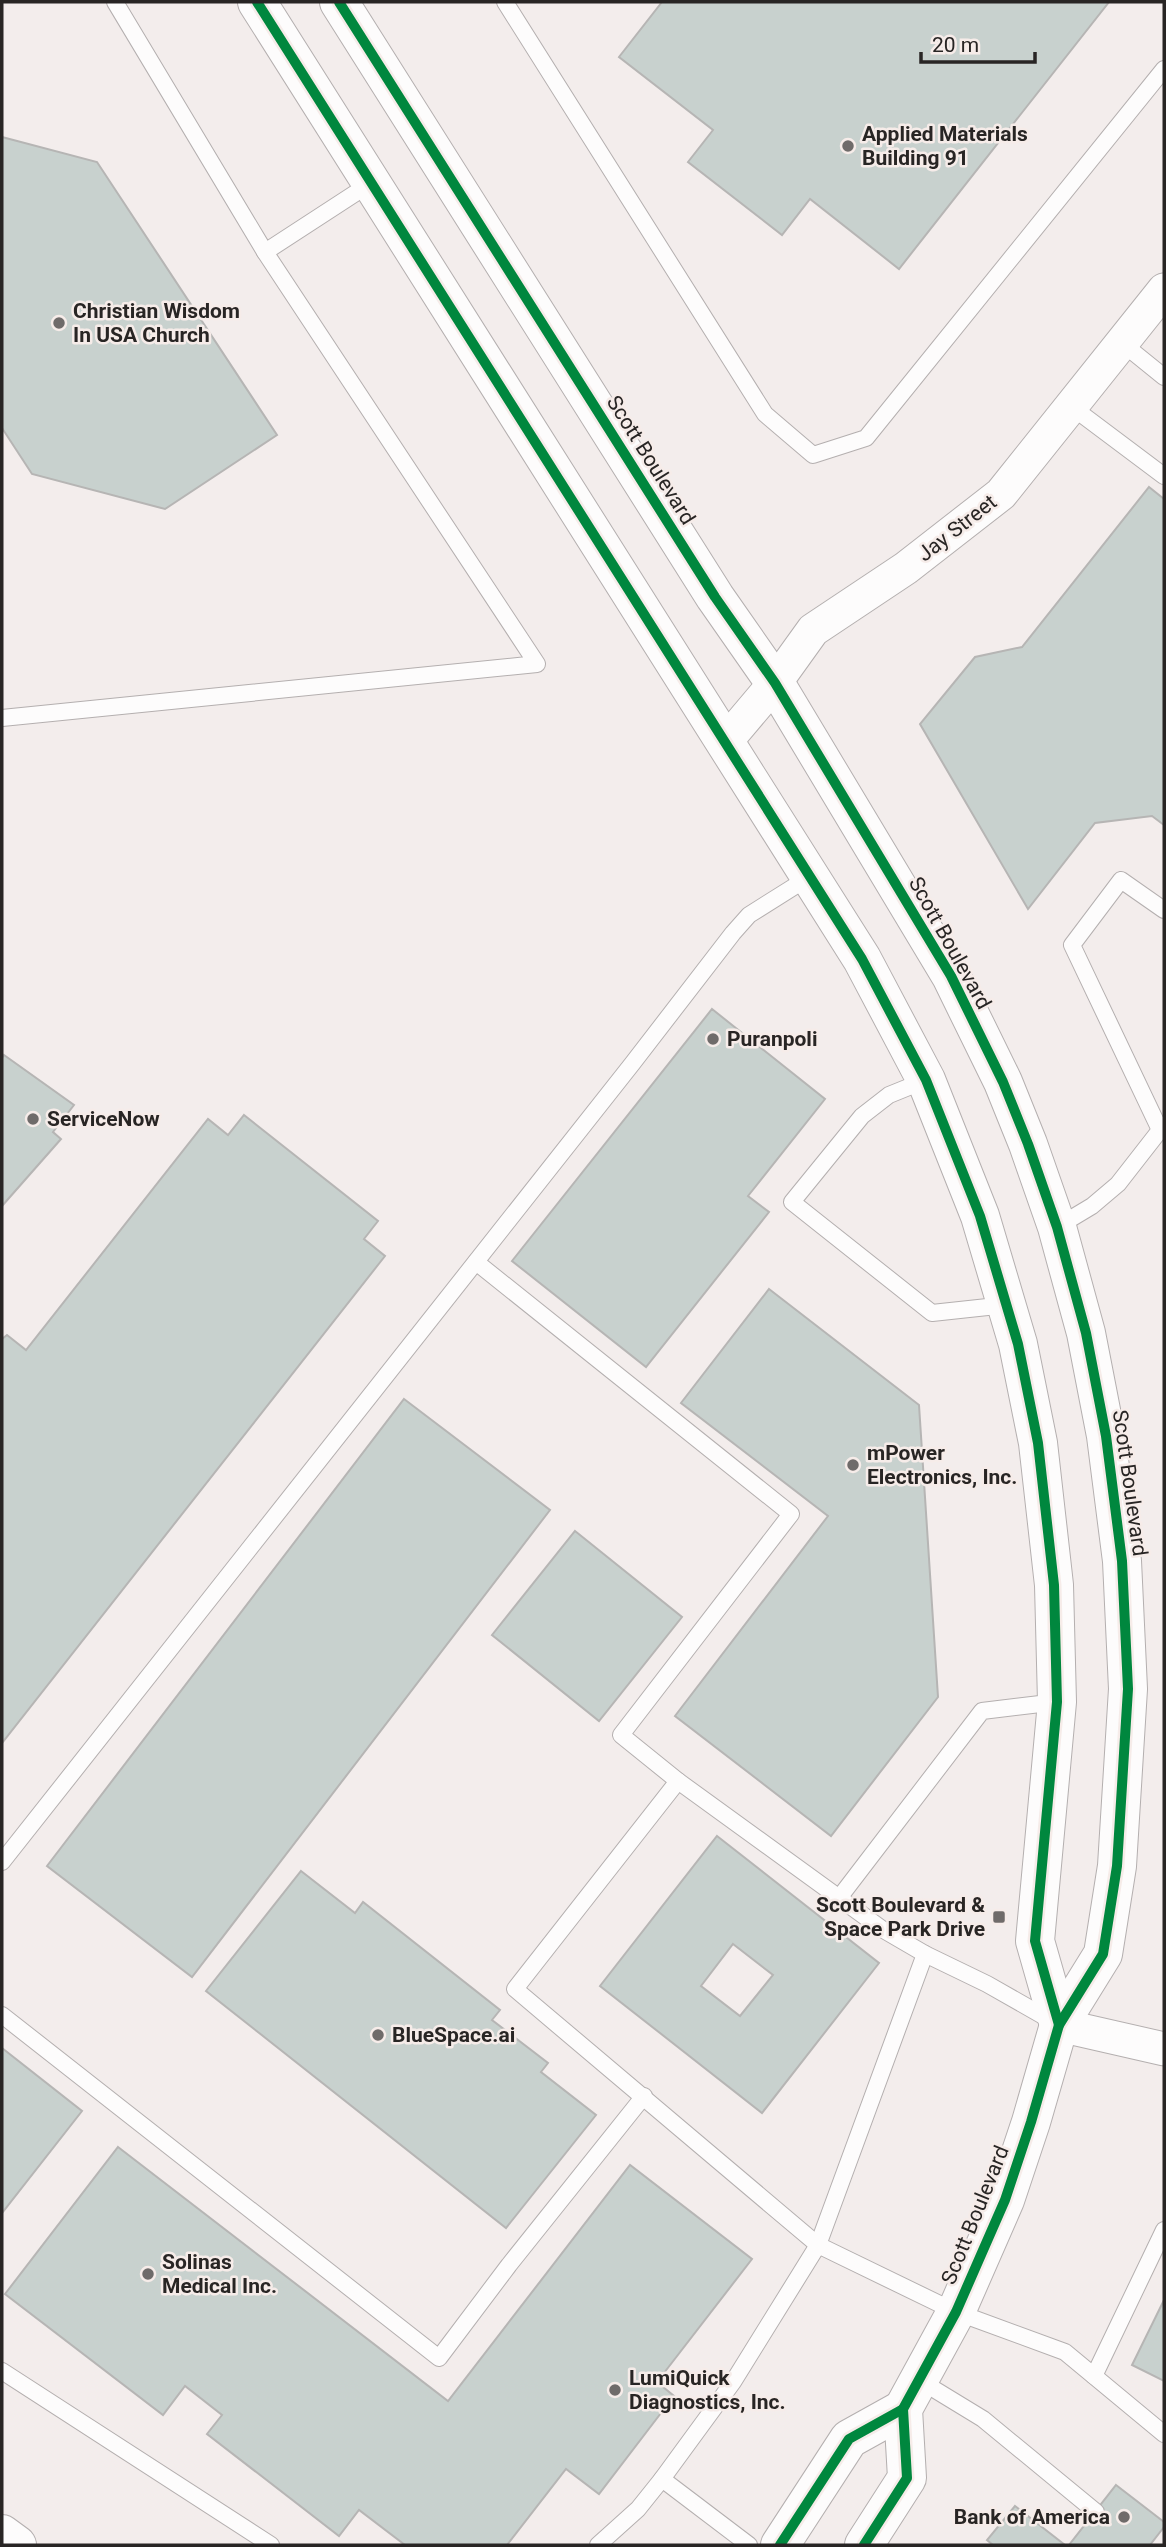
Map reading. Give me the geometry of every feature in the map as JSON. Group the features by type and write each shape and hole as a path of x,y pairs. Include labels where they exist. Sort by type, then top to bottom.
{"main road":[{"path":"257,2 862,959 926,1080 980,1216 1018,1344 1038,1443 1054,1585 1057,1702 1035,1941 1059,2025"},
{"name":"Scott Boulevard","path":"339,2 715,597 775,683 951,976 1003,1082 1028,1144 1057,1227 1086,1333 1111,1468 1122,1561 1128,1689 1117,1866 1103,1954 1059,2025 1005,2200 956,2312 911,2395"},
{"path":"779,2545 849,2439 911,2395"},
{"path":"864,2545 907,2477 911,2395"},
{"path":"2,2534 17,2545"}],"street":[{"name":"Jay Street","path":"726,741 775,683 813,630 906,568 1001,494 1164,290"},
{"path":"1059,2025 1164,2049"}],"lane":[{"path":"2,718 537,664 265,252 115,2"},
{"path":"505,2 765,414 813,455 866,438 1164,69"},
{"path":"265,252 371,183"},
{"path":"1122,343 1164,377"},
{"path":"1072,407 1164,476"},
{"path":"2,1862 733,933 749,915 811,876"},
{"path":"1057,1227 1092,1206 1118,1184 1162,1128 1072,945 1121,880 1164,910"},
{"path":"926,1080 889,1095 862,1116 792,1202 932,1313 1006,1305"},
{"path":"476,1262 791,1514 621,1735 678,1781 882,1929 1059,2025"},
{"path":"839,1898 982,1710 1057,1702"},
{"path":"678,1781 515,1989 818,2245 956,2312 1065,2352 1164,2434"},
{"path":"598,2545 638,2509 662,2479 733,2382 818,2245 925,1954"},
{"path":"2,2015 439,2358 509,2265 644,2096"},
{"path":"1094,2376 1164,2230"},
{"path":"2,2371 271,2545"},
{"path":"911,2395 983,2419 1096,2512"},
{"path":"662,2479 749,2545"}],"building":[{"name":"Applied Materials Building 91","path":"662,2 1109,2 899,269 810,199 782,235 688,162 713,130 619,57"},
{"path":"2,137 97,162 277,435 165,509 32,474 2,428"},
{"path":"1149,487 1164,499 1164,825 1152,816 1095,823 1028,909 920,724 975,657 1022,647"},
{"path":"712,1009 825,1099 748,1196 769,1212 646,1367 512,1261"},
{"name":"ServiceNow","path":"4,1055 74,1105 53,1132 61,1139 2,1206 2,1058"},
{"path":"244,1115 378,1221 364,1239 385,1256 2,1743 2,1339 7,1335 26,1350 208,1119 228,1135"},
{"path":"769,1289 919,1405 938,1697 831,1836 675,1716 828,1516 681,1403"},
{"path":"404,1399 550,1510 192,1977 47,1866"},
{"path":"575,1531 682,1617 599,1721 492,1635"},
{"path":"717,1836 879,1963 762,2113 600,1986","holes":["733,1944 773,1975 740,2016 701,1986"]},
{"path":"301,1871 355,1913 363,1902 500,2010 492,2020 548,2063 541,2072 596,2115 506,2228 206,1991"},
{"path":"2,2048 82,2111 2,2213"},
{"path":"118,2147 448,2401 630,2165 752,2259 657,2382 674,2396 599,2494 566,2469 507,2545 405,2545 359,2510 339,2536 207,2434 222,2415 185,2386 163,2415 5,2294"},
{"path":"1164,2300 1164,2381 1132,2365"},
{"name":"Bank of America","path":"1116,2485 1164,2522 1164,2527 1150,2545 1069,2545"},
{"name":"Bank of America","path":"1015,2506 1065,2545 993,2545 987,2540"}],"cycle path":[{"path":"257,2 862,959 926,1080 980,1216 1018,1344 1038,1443 1054,1585 1057,1702 1035,1941 1059,2025"},
{"path":"339,2 715,597 775,683 951,976 1003,1082 1028,1144 1057,1227 1086,1333 1106,1436 1122,1561 1128,1689 1117,1866 1103,1954 1059,2025 1005,2200 956,2312 903,2409 907,2478 864,2545"},
{"path":"780,2545 849,2439 903,2409"}],"place":[{"name":"Applied Materials Building 91","path":"848,146"},
{"name":"Christian Wisdom In USA Church","path":"59,323"},
{"name":"Puranpoli","path":"713,1039"},
{"name":"ServiceNow","path":"33,1119"},
{"name":"mPower Electronics, Inc.","path":"853,1465"},
{"name":"Scott Boulevard & Space Park Drive","path":"999,1917"},
{"name":"BlueSpace.ai","path":"378,2035"},
{"name":"Solinas Medical Inc.","path":"148,2274"},
{"name":"LumiQuick Diagnostics, Inc.","path":"615,2390"},
{"name":"Bank of America","path":"1124,2517"}]}
